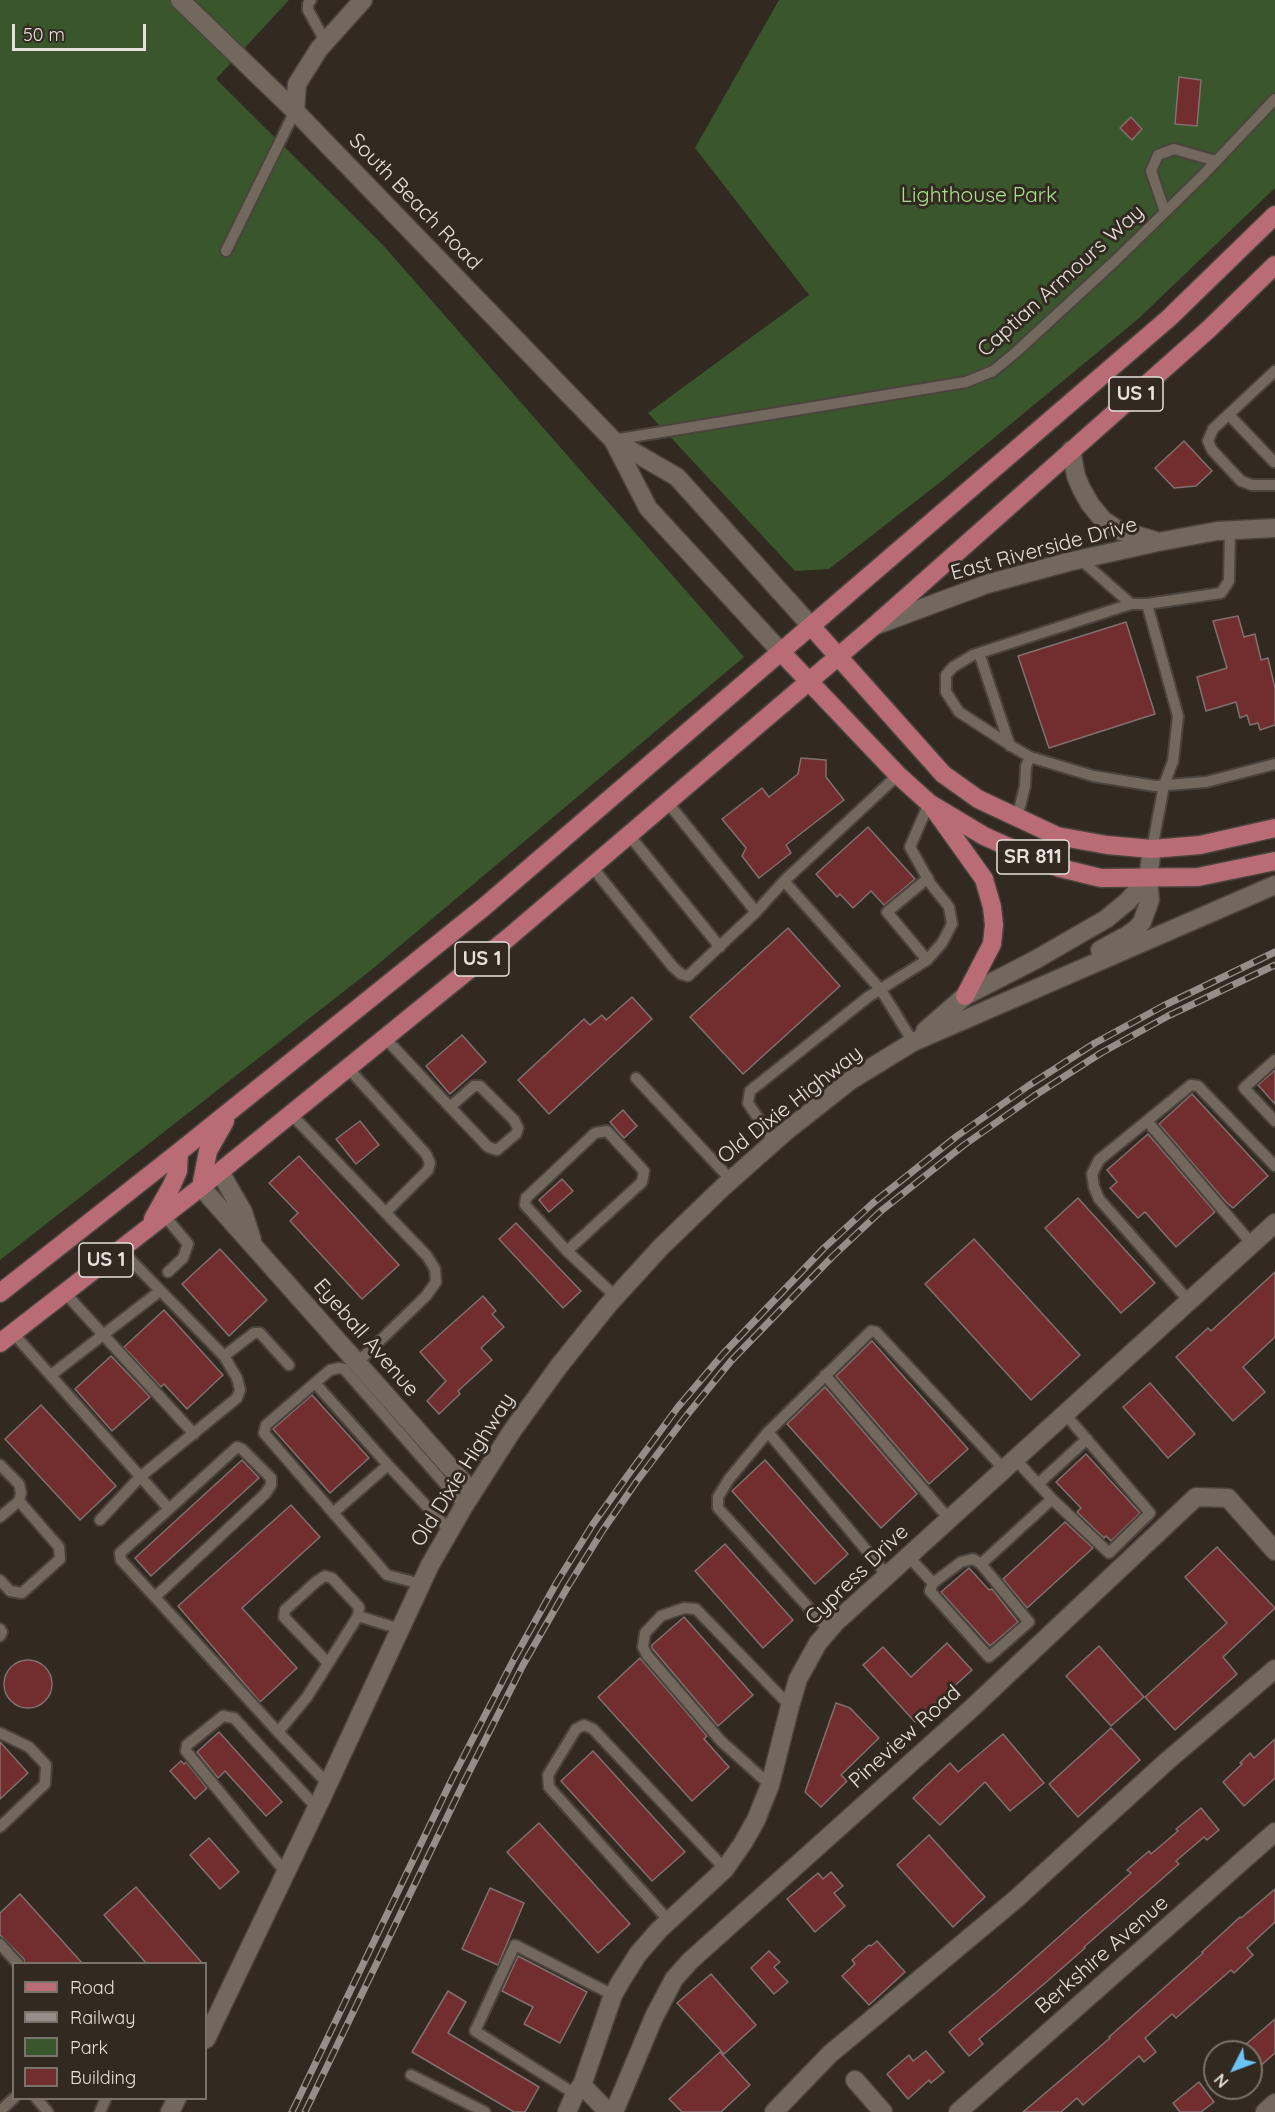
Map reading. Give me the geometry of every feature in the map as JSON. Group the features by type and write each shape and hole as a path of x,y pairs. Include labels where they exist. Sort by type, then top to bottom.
{"main road":[{"name":"US 1","path":"0,1293 230,1112 484,907 1169,318 1273,220"},
{"name":"US 1","path":"7,1338 220,1172 668,803 874,626 1209,329 1275,265"},
{"name":"SR 811","path":"811,626 943,774 978,799 1057,836 1107,845 1152,849 1200,845 1275,828"},
{"name":"SR 811","path":"781,652 898,775 929,803 984,836 1060,868 1101,878 1198,877 1275,861"},
{"path":"929,803 984,879 992,907 994,925 992,944 965,996"},
{"path":"201,1187 208,1151 230,1112"},
{"path":"147,1228 178,1171 179,1152"}],"street":[{"name":"South Beach Road","path":"180,0 295,111 613,440 677,477 811,626"},
{"path":"295,111 297,84 326,41 363,0"},
{"name":"South Beach Road","path":"613,440 648,508 781,652"},
{"name":"East Riverside Drive","path":"1071,450 1078,482 1090,504 1103,520 1118,530 1158,542"},
{"name":"East Riverside Drive","path":"874,626 987,584 1080,559 1158,542 1230,531 1275,528"},
{"path":"1016,998 1042,980 1136,929 1147,912 1150,900 1148,878 1152,849"},
{"name":"Old Dixie Highway","path":"913,1042 965,996 1035,960 1106,919 1128,901 1148,878"},
{"name":"Old Dixie Highway","path":"207,2037 421,1584 468,1499 512,1431 559,1366 661,1247 774,1142 851,1080 913,1042 1275,885"},
{"name":"Eyeball Avenue","path":"220,1172 243,1212 253,1245"},
{"name":"Eyeball Avenue","path":"201,1187 445,1462 468,1499"},
{"name":"Cypress Drive","path":"567,2112 579,2089 613,1995 638,1954 724,1869 756,1820 770,1785 798,1679 810,1654 829,1630 1275,1223"},
{"name":"Pineview Road","path":"614,2112 654,2017 674,1979 690,1961 972,1708 1196,1497 1228,1498 1275,1551"},
{"path":"774,2112 830,2054 1016,1899 1166,1762 1275,1669"},
{"name":"Berkshire Avenue","path":"958,2112 1275,1832"},
{"path":"855,2080 883,2112"},
{"path":"579,2089 608,2112"},
{"path":"1265,2112 1275,2103"}],"lane":[{"path":"311,0 308,10 326,41"},
{"name":"Captian Armours Way","path":"613,440 980,378 993,371 1015,353 1116,260 1275,99"},
{"path":"226,251 295,111"},
{"path":"1165,212 1151,171 1158,155 1174,149 1216,161"},
{"path":"1275,371 1213,429 1208,441 1212,450 1241,481 1252,485 1275,485"},
{"path":"1228,415 1274,462"},
{"path":"1230,531 1229,581 1221,593 1147,604 1131,604 979,653 953,667 946,675 946,692 959,712 1029,757 1093,776 1155,786 1206,782 1275,764"},
{"path":"1080,559 1131,604"},
{"path":"1147,604 1178,716 1173,760 1164,785 1152,849"},
{"path":"979,653 1010,746"},
{"path":"1017,818 1029,757"},
{"path":"592,867 673,967 681,975 688,976 756,912 784,881 898,775"},
{"path":"668,803 756,912"},
{"path":"774,1142 748,1103 750,1091 868,997 927,960 942,944 952,924 949,907 928,878 910,847 929,803"},
{"path":"629,836 720,947"},
{"path":"927,960 887,912 928,878"},
{"path":"784,881 881,990 913,1042"},
{"path":"385,1038 488,1148 497,1150 516,1134 518,1128 514,1120 480,1086 474,1086 450,1107"},
{"path":"1275,1060 1244,1088 1275,1121"},
{"path":"348,1068 426,1154 430,1163 428,1170 386,1212"},
{"path":"636,1078 731,1180"},
{"path":"1189,1301 1099,1199 1092,1174 1099,1160 1191,1085 1198,1086 1275,1166"},
{"path":"291,1114 427,1256 435,1269 436,1282 426,1296 358,1362"},
{"path":"1147,1122 1252,1244"},
{"path":"567,1251 642,1182 644,1171 607,1131 595,1133 526,1198 525,1205 567,1251 616,1297"},
{"path":"164,1215 188,1244 183,1258 168,1272"},
{"path":"100,1520 140,1477 237,1398 240,1390 237,1378 225,1356 120,1249"},
{"path":"51,1375 160,1291"},
{"path":"65,1293 194,1434"},
{"path":"829,1630 718,1508 718,1497 729,1479 768,1432 871,1331 876,1332 1010,1464 1038,1484 1109,1553 1150,1513 1065,1414"},
{"path":"225,1356 254,1333 260,1333 289,1365"},
{"path":"7,1338 51,1375 169,1509"},
{"path":"421,1584 387,1575 264,1433 266,1425 330,1370 344,1369 468,1499"},
{"path":"825,1375 949,1519"},
{"path":"315,1383 450,1531"},
{"path":"768,1432 887,1575"},
{"path":"1038,1484 1087,1439"},
{"path":"155,1597 265,1494 271,1485 271,1478 243,1449 237,1447 120,1553 121,1560 278,1732 328,1784"},
{"path":"0,1465 18,1484 21,1493 19,1501 0,1517"},
{"path":"333,1512 388,1465"},
{"path":"981,1564 1052,1499"},
{"path":"0,1580 10,1591 22,1593 60,1559 60,1546 19,1501"},
{"path":"908,1556 933,1583"},
{"path":"973,1559 981,1564 1029,1622 989,1657 930,1591 933,1583 961,1562 973,1559"},
{"path":"278,1732 307,1697 358,1616 359,1606 332,1578 325,1576 316,1581 285,1610 284,1617 328,1663"},
{"path":"770,1785 721,1741 648,1654 643,1647 645,1634 661,1616 684,1608 696,1609 790,1706"},
{"path":"358,1616 400,1629"},
{"path":"0,1629 2,1632 0,1636"},
{"path":"286,1873 186,1752 187,1745 223,1716 234,1718 317,1808"},
{"path":"669,1921 549,1787 548,1775 576,1729 584,1725 593,1729 724,1869"},
{"path":"0,1733 29,1747 46,1765 45,1784 0,1827"},
{"path":"0,1944 16,1962"},
{"path":"579,2089 475,2031 515,1945 613,1995"},
{"path":"411,2075 485,2112"},
{"path":"0,2111 12,2100"},
{"path":"38,2100 48,2112"}],"green space":[{"path":"0,0 289,0 216,79 383,245 744,657 370,971 0,1260"},
{"name":"Lighthouse Park","path":"779,0 1275,0 1275,188 1138,319 943,480 829,569 795,571 648,413 809,295 695,148"}],"building":[{"path":"1179,77 1201,80 1197,126 1175,124"},
{"path":"1131,117 1142,129 1132,140 1120,128"},
{"path":"1184,441 1212,471 1196,486 1174,488 1155,468"},
{"path":"1238,616 1244,637 1255,634 1261,660 1268,658 1275,688 1275,725 1260,730 1258,723 1250,725 1247,715 1240,718 1236,702 1206,711 1197,677 1227,668 1213,621"},
{"path":"1126,622 1155,714 1049,748 1018,656"},
{"path":"801,758 826,760 826,777 844,800 786,845 791,853 759,878 742,856 746,848 722,819 762,788 769,797 798,774"},
{"path":"868,827 915,879 884,905 871,891 853,908 840,894 837,897 816,874"},
{"path":"788,928 840,986 743,1074 690,1017"},
{"path":"632,997 652,1019 549,1114 518,1080 584,1019 590,1025 602,1015 606,1020"},
{"path":"462,1035 486,1062 450,1094 426,1066"},
{"path":"1275,1070 1275,1104 1258,1085"},
{"path":"1192,1094 1268,1176 1233,1208 1159,1124"},
{"path":"623,1110 637,1126 624,1138 610,1122"},
{"path":"360,1121 379,1145 356,1164 336,1139"},
{"path":"1148,1134 1215,1212 1176,1247 1145,1212 1138,1218 1110,1188 1117,1182 1107,1170"},
{"path":"299,1156 399,1265 362,1299 290,1221 298,1213 269,1183"},
{"path":"562,1179 573,1191 549,1212 539,1200"},
{"path":"1078,1198 1155,1283 1121,1313 1045,1228"},
{"path":"516,1223 581,1291 563,1308 499,1239"},
{"path":"974,1239 1080,1355 1031,1400 925,1284"},
{"path":"220,1249 267,1300 229,1336 182,1284"},
{"path":"1275,1272 1275,1337 1243,1367 1265,1392 1233,1421 1176,1357 1208,1328 1211,1331"},
{"path":"483,1296 496,1311 492,1314 504,1327 481,1348 492,1360 458,1391 460,1394 439,1414 427,1401 446,1381 420,1352"},
{"path":"164,1310 223,1375 187,1409 164,1384 161,1387 124,1347"},
{"path":"872,1341 968,1449 929,1484 836,1376"},
{"path":"111,1356 150,1397 112,1431 75,1389"},
{"path":"1150,1383 1195,1434 1168,1458 1123,1407"},
{"path":"825,1387 917,1494 881,1528 787,1424"},
{"path":"312,1395 369,1458 330,1493 273,1429"},
{"path":"41,1405 116,1486 80,1520 5,1439"},
{"path":"1086,1454 1140,1513 1111,1541 1106,1536 1104,1538 1077,1512 1081,1508 1056,1482"},
{"path":"242,1460 259,1478 151,1576 135,1558"},
{"path":"765,1460 848,1554 815,1584 732,1491"},
{"path":"291,1505 320,1537 242,1608 297,1668 260,1702 178,1606"},
{"path":"1065,1522 1093,1548 1027,1608 1003,1579"},
{"path":"725,1544 793,1620 763,1648 695,1571"},
{"path":"1217,1547 1275,1608 1223,1657 1237,1674 1175,1730 1145,1697 1227,1623 1185,1577"},
{"path":"969,1568 989,1590 992,1589 1018,1622 990,1646 941,1592"},
{"path":"684,1617 753,1695 718,1726 652,1648 652,1645"},
{"path":"947,1643 972,1670 915,1722 863,1665 883,1647 911,1677"},
{"path":"1099,1646 1144,1697 1111,1726 1066,1676"},
{"path":"640,1658 707,1736 704,1739 729,1767 692,1801 598,1697"},
{"path":"28,1660 45,1667 52,1684 45,1701 28,1708 11,1701 4,1684 11,1667"},
{"path":"836,1703 850,1708 879,1738 841,1775 847,1781 821,1807 805,1792"},
{"path":"1111,1728 1140,1760 1078,1817 1049,1784"},
{"path":"219,1732 282,1802 266,1816 225,1771 218,1778 197,1752"},
{"path":"1003,1734 1044,1783 1010,1811 985,1782 940,1825 913,1798 950,1763 958,1772"},
{"path":"1275,1739 1275,1778 1244,1806 1223,1782 1250,1753 1254,1758"},
{"path":"0,1742 28,1773 0,1799"},
{"path":"593,1751 685,1852 652,1881 561,1781"},
{"path":"181,1761 184,1764 186,1762 207,1788 195,1799 170,1771"},
{"path":"1201,1808 1219,1830 1207,1840 1204,1837 1176,1861 1179,1864 979,2039 983,2044 969,2056 949,2032 1131,1873 1127,1870 1149,1851 1151,1854"},
{"path":"539,1823 630,1924 598,1953 507,1852"},
{"path":"929,1835 985,1897 953,1927 897,1865"},
{"path":"209,1838 239,1872 220,1889 190,1855"},
{"path":"831,1872 843,1886 834,1893 845,1906 815,1932 787,1899 818,1873 823,1879"},
{"path":"136,1887 201,1962 145,1962 104,1915"},
{"path":"490,1888 524,1903 498,1965 462,1949"},
{"path":"1275,1889 1275,1922 1247,1948 1253,1955 1234,1973 1231,1970 1176,2018 1172,2014 1145,2038 1156,2052 1144,2062 1139,2056 1083,2105 1077,2098 1061,2112 1023,2112 1110,2038 1240,1917"},
{"path":"20,1894 81,1962 25,1962 0,1935 0,1913"},
{"path":"877,1941 905,1972 869,2005 842,1976 855,1964 852,1960"},
{"path":"769,1951 780,1962 774,1967 788,1982 774,1994 751,1968"},
{"path":"518,1956 587,1992 560,2043 524,2024 533,2007 502,1991"},
{"path":"711,1974 756,2025 724,2054 677,2003"},
{"path":"448,1991 466,2002 448,2033 539,2087 525,2112 514,2112 412,2052"},
{"path":"1275,2019 1275,2053 1263,2064 1263,2040 1251,2040"},
{"path":"926,2051 944,2072 931,2083 929,2080 908,2099 887,2074 909,2055 913,2061"},
{"path":"720,2052 750,2085 721,2112 682,2112 669,2099"},
{"path":"1199,2082 1203,2087 1203,2100 1214,2102 1201,2112 1180,2112 1173,2103"}],"railway":[{"path":"292,2112 453,1777 514,1659 593,1524 678,1407 723,1354 824,1248 873,1203 957,1136 1095,1043 1163,1006 1275,952"},
{"path":"305,2112 523,1665 603,1530 637,1481 731,1361 832,1257 881,1211 964,1145 1101,1053 1168,1016 1275,965"}]}
